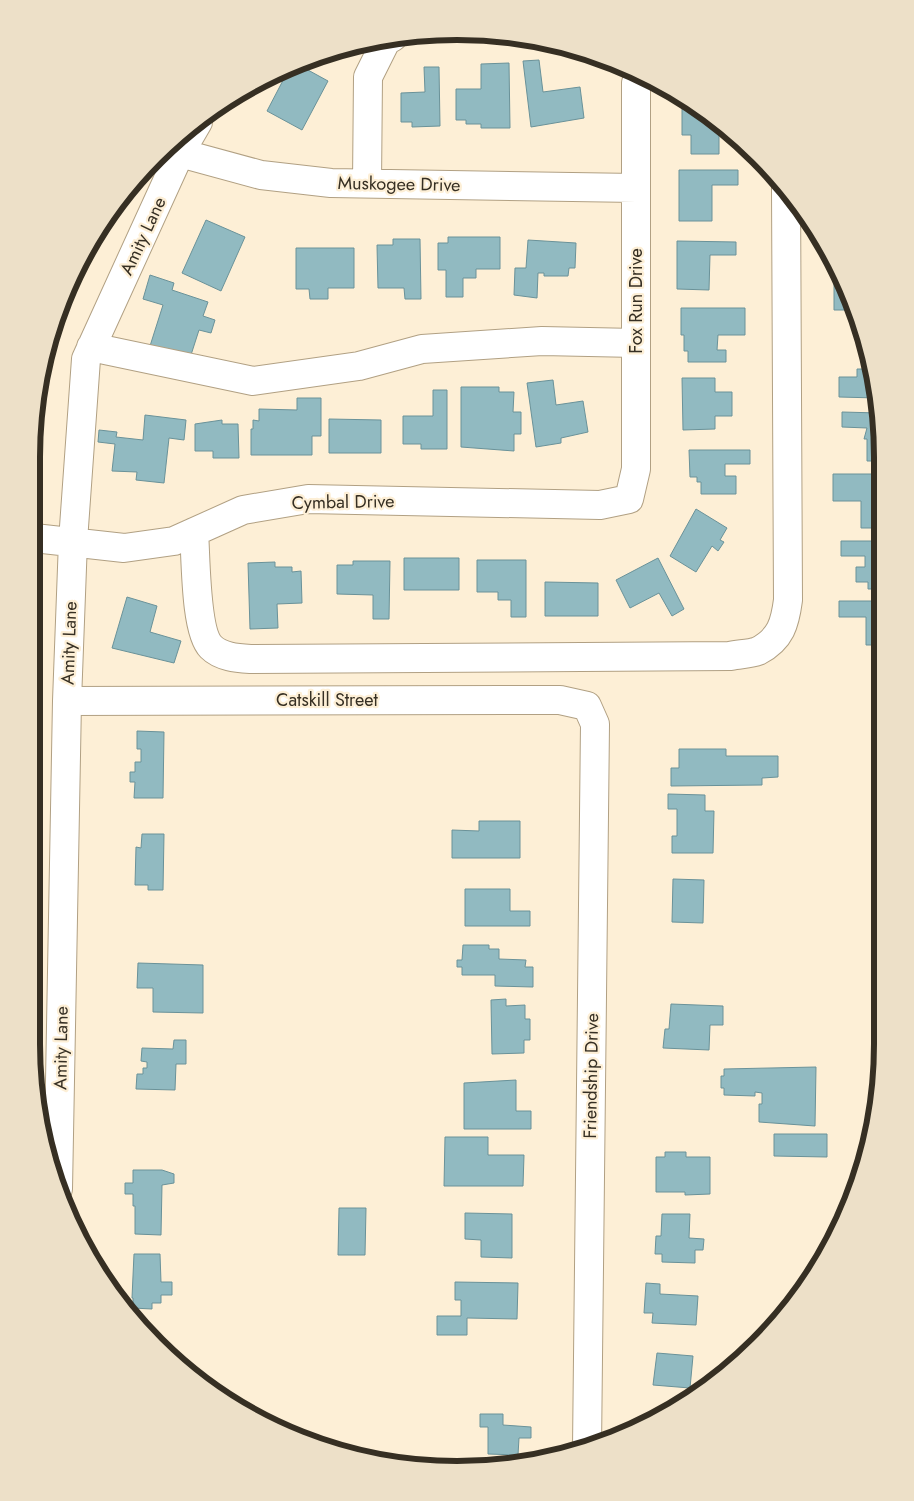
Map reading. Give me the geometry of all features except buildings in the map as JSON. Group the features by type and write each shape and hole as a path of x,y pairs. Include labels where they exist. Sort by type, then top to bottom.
{"street":[{"path":"367,183 368,77 383,47"},
{"name":"Fox Run Drive","path":"600,505 629,499 636,469 637,81"},
{"name":"Muskogee Drive","path":"174,150 261,175 331,182 636,188"},
{"name":"Amity Lane","path":"58,1166 67,701 73,542 86,359 174,151"},
{"path":"194,532 202,632 211,647 228,657 261,659 720,656 757,651 776,638 785,622 788,600 786,201"},
{"path":"92,347 253,381 359,366 422,348 542,341 636,343"},
{"name":"Cymbal Drive","path":"40,539 124,548 174,542 243,510 308,499 600,505"},
{"name":"Catskill Street","path":"67,701 560,700 587,706"},
{"name":"Friendship Drive","path":"587,706 595,724 587,1440"}]}
